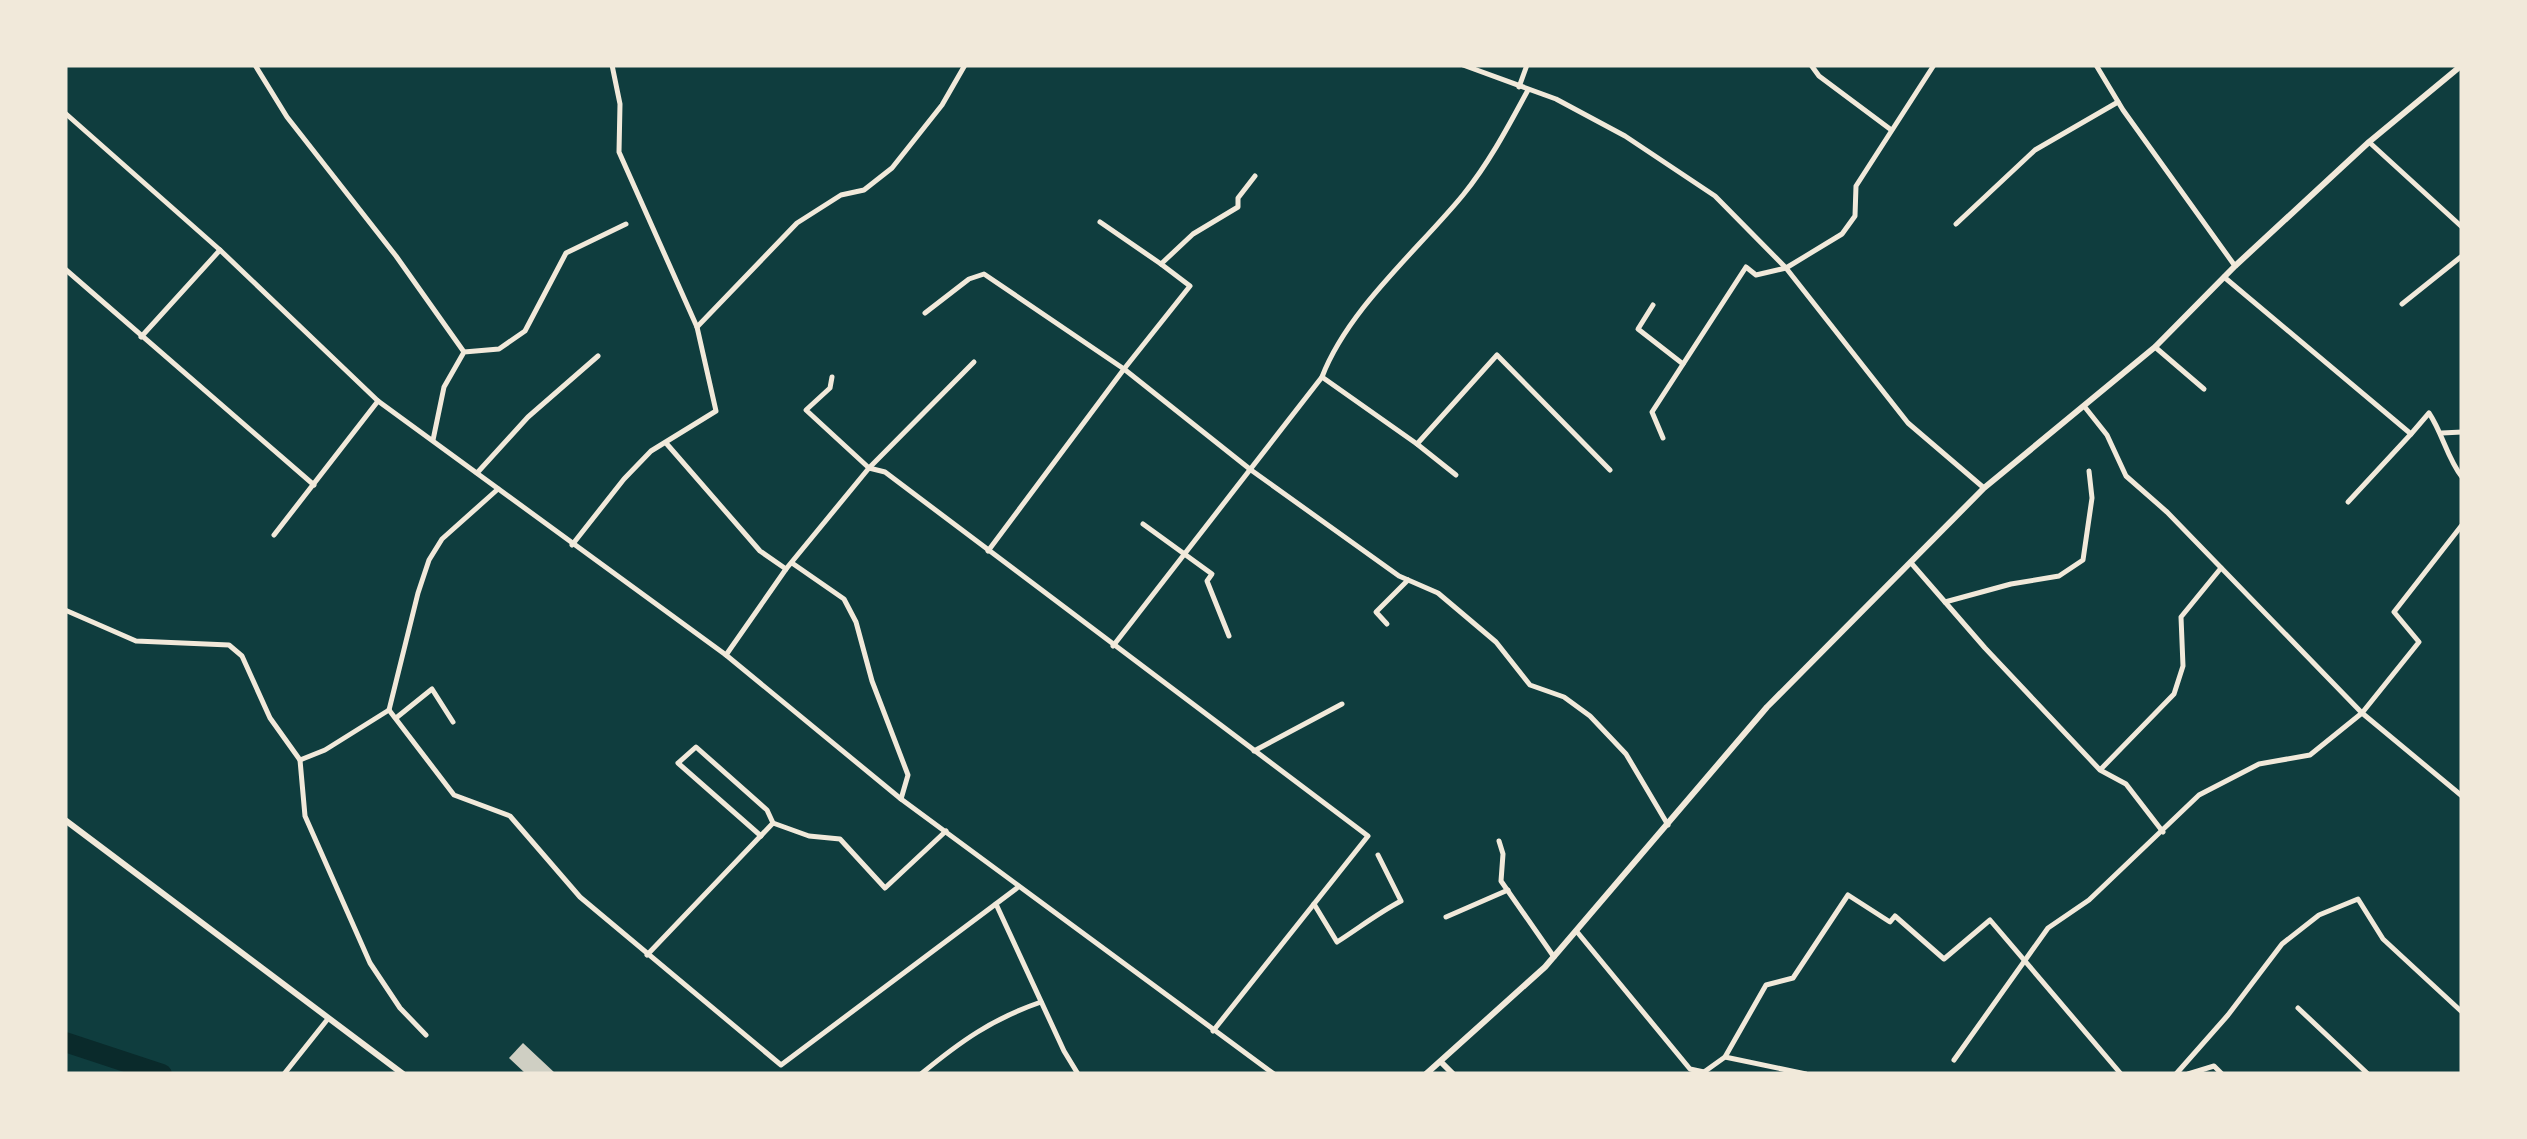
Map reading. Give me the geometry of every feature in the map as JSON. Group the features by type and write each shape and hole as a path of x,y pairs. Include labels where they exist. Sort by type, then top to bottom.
{"main road":[{"path":"1426,1074 1578,932 1767,707 1984,488 2155,347 2235,266 2369,142 2462,65"},
{"path":"65,820 403,1074"},
{"path":"1441,1062 1453,1074"}],"street":[{"path":"256,65 286,117 396,256 464,352"},
{"path":"572,546 651,451 716,411 696,327 620,152 620,104 612,65"},
{"path":"696,327 797,223 841,195 864,190 892,168 942,105 965,65"},
{"path":"1463,65 1556,99 1625,136 1715,196 1786,268 1908,423 1984,488"},
{"path":"1519,87 1527,65"},
{"path":"1811,65 1819,76 1890,129"},
{"path":"1663,438 1652,412 1746,267 1756,274 1786,268 1830,244 1855,216 1856,186 1934,65"},
{"path":"2096,65 2235,266"},
{"path":"1113,646 1322,377 1332,352 1364,310 1490,158 1528,90"},
{"path":"1956,224 2036,150 2118,102"},
{"path":"65,113 220,250 378,402 726,655 900,799 1274,1074"},
{"path":"2369,142 2462,227"},
{"path":"1161,264 1194,234 1238,207 1238,198 1255,176"},
{"path":"988,551 1190,286 1100,222"},
{"path":"464,352 499,348 525,331 566,253 626,224"},
{"path":"141,337 220,250"},
{"path":"2402,304 2462,256"},
{"path":"65,268 314,485"},
{"path":"925,313 969,279 984,274 1124,369 1250,470 1408,580 1438,593 1496,642 1530,685 1564,697 1590,716 1626,754 1668,825"},
{"path":"2224,277 2411,434"},
{"path":"1653,304 1638,329 1683,364"},
{"path":"2155,347 2204,389"},
{"path":"433,440 444,387 464,352"},
{"path":"1417,444 1497,355 1610,470"},
{"path":"476,472 528,417 598,356"},
{"path":"726,655 786,570 869,468 974,362"},
{"path":"832,377 830,388 806,410 869,468 885,472 1368,836 1213,1031"},
{"path":"1322,377 1456,475"},
{"path":"274,535 378,402"},
{"path":"2084,406 2107,436 2126,476 2167,512 2362,713 2462,796"},
{"path":"2348,502 2430,413 2462,478"},
{"path":"2442,433 2462,432"},
{"path":"666,443 760,551 786,570"},
{"path":"1944,602 2059,576 2083,560 2092,498 2089,471"},
{"path":"300,760 325,750 389,710 429,560 442,538 498,488"},
{"path":"1143,524 1212,574 1206,582 1229,636"},
{"path":"1954,1060 2048,928 2088,900 2200,795 2258,764 2310,755 2362,713 2419,642 2394,612 2462,524"},
{"path":"792,563 844,599 856,622 872,681 908,776 900,799"},
{"path":"1912,564 2100,770 2126,784 2163,832"},
{"path":"2100,770 2174,694 2183,666 2181,618 2221,568"},
{"path":"1387,624 1376,612 1408,580"},
{"path":"65,610 136,641 230,645 242,656 270,718 300,760 305,816 370,963 400,1008 426,1035"},
{"path":"396,718 432,689 453,722"},
{"path":"1254,751 1342,704"},
{"path":"389,710 454,795 510,816 580,897 781,1064 1018,888"},
{"path":"760,836 678,764 696,747 767,810 773,824 809,836 840,839 885,888 946,832"},
{"path":"647,956 773,824"},
{"path":"1498,841 1503,854 1501,881 1554,957"},
{"path":"1314,904 1337,942 1368,923 1375,914 1402,902 1378,855"},
{"path":"1446,917 1508,890"},
{"path":"1578,932 1688,1072 1704,1072 1725,1057 1766,985 1792,978 1848,895 1890,922 1895,916 1944,959 1990,920 2121,1074"},
{"path":"2176,1074 2228,1015 2282,944 2320,915 2358,899 2383,939 2462,1012"},
{"path":"996,904 1078,1074"},
{"path":"921,1074 959,1042 999,1017 1042,1001"},
{"path":"2298,1008 2368,1074"},
{"path":"284,1074 327,1020"},
{"path":"1725,1057 1806,1074"},
{"path":"2188,1074 2214,1066 2222,1074"}],"building":[{"path":"523,1043 556,1074 526,1074 509,1058"}],"waterway":[{"path":"65,1042 162,1074"}]}
